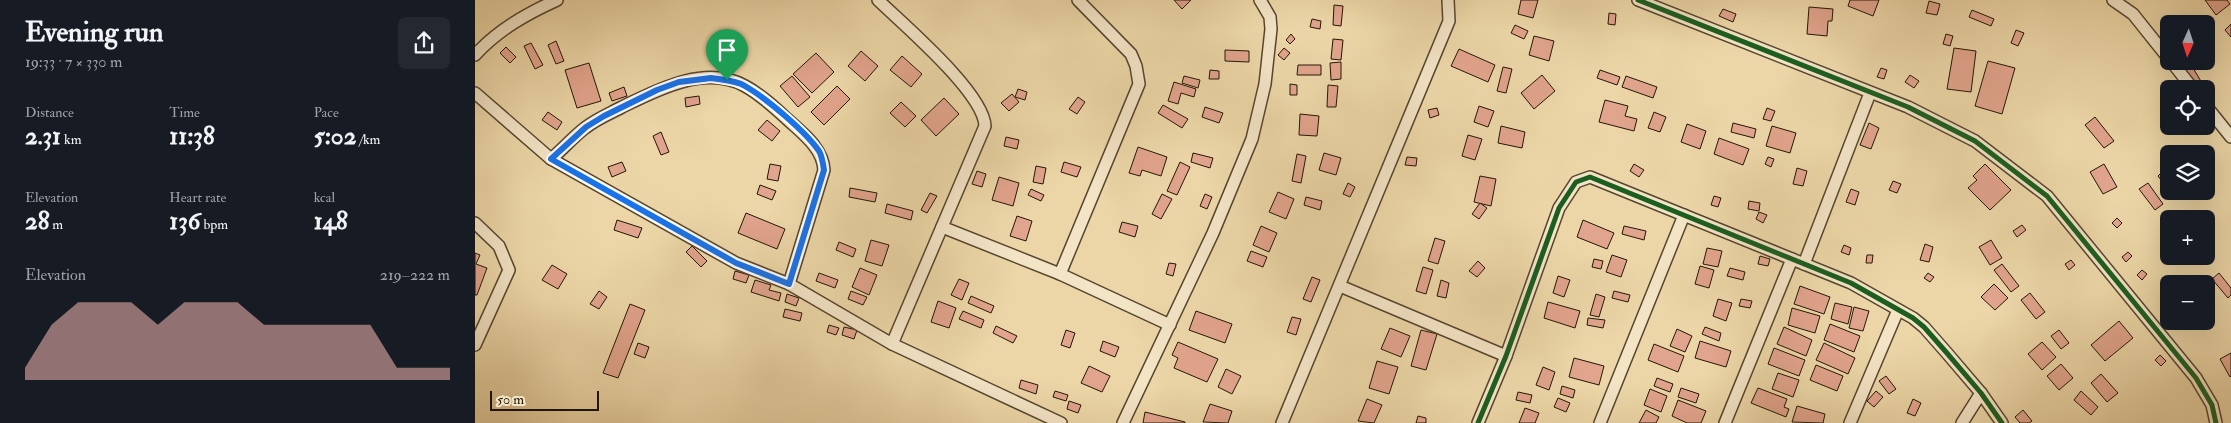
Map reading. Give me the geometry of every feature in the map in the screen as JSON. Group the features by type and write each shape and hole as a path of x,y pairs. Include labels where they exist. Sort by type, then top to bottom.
{"street":[{"path":"475,55 497,33 515,21 557,0"},
{"path":"879,0 968,89 980,108 985,122 984,132 892,344"},
{"path":"1060,274 1139,84 1136,66 1131,54 1078,0"},
{"path":"1123,423 1213,233 1252,139 1265,84 1271,29 1270,17 1259,0"},
{"path":"1282,423 1449,21 1448,0"},
{"path":"1639,0 1663,4 1908,108 1975,141 2047,196 2196,378 2212,405 2216,423"},
{"path":"2113,0 2133,14 2160,48"},
{"path":"2178,70 2186,80"},
{"path":"551,159 586,127 679,82 711,78 727,80 744,86 775,108 799,130 819,151 823,161 824,170 789,284"},
{"path":"475,93 551,159 736,263 789,284 892,344 1061,423"},
{"path":"1804,264 1869,93"},
{"path":"2215,117 2231,137"},
{"path":"1478,423 1506,356 1559,208 1576,182 1585,178 1595,178 1851,283 1898,310 1924,327 1981,393 2002,423"},
{"path":"1600,423 1684,215"},
{"path":"475,223 499,246 509,270 475,345"},
{"path":"942,227 1060,274 1170,325"},
{"path":"1725,423 1793,259"},
{"path":"1340,286 1506,356"},
{"path":"1850,423 1898,310"},
{"path":"1962,423 1981,393"}],"building":[{"path":"1174,0 1191,0 1182,9"},
{"path":"1521,0 1538,0 1533,18 1518,14"},
{"path":"1850,0 1879,0 1873,16 1848,6"},
{"path":"2205,0 2227,0 2230,4 2216,15"},
{"path":"1929,1 1940,4 1937,15 1926,13"},
{"path":"1334,5 1343,6 1341,26 1333,25"},
{"path":"1809,7 1833,9 1832,21 1828,21 1827,36 1807,34"},
{"path":"1723,9 1736,14 1733,22 1719,16"},
{"path":"1972,10 1994,19 1991,26 1969,17"},
{"path":"1609,13 1616,14 1615,25 1608,24"},
{"path":"1312,19 1321,21 1320,29 1310,27"},
{"path":"2231,24 2231,37 2225,30"},
{"path":"1515,25 1528,31 1524,39 1511,33"},
{"path":"2016,30 2024,33 2018,46 2011,43"},
{"path":"1291,34 1295,39 1290,44 1286,40"},
{"path":"1946,34 1953,36 1950,46 1943,44"},
{"path":"1534,36 1554,41 1549,61 1529,55"},
{"path":"1333,39 1343,40 1341,60 1331,59"},
{"path":"556,41 564,61 556,64 548,45"},
{"path":"531,43 543,65 535,69 524,46"},
{"path":"506,47 516,57 510,63 500,53"},
{"path":"1284,48 1290,53 1284,60 1278,55"},
{"path":"1954,48 1976,51 1971,92 1947,89"},
{"path":"1459,49 1495,65 1488,82 1451,66"},
{"path":"1225,50 1249,51 1249,62 1225,61"},
{"path":"861,51 878,66 865,81 848,66"},
{"path":"816,53 834,72 812,93 793,74"},
{"path":"902,56 922,74 911,87 890,70"},
{"path":"1988,61 2015,68 2002,114 1975,106"},
{"path":"1341,62 1341,79 1331,80 1330,63"},
{"path":"589,63 601,101 577,108 565,70"},
{"path":"1298,65 1321,65 1321,75 1297,75"},
{"path":"1503,67 1512,69 1506,93 1497,91"},
{"path":"1881,68 1887,70 1884,79 1877,77"},
{"path":"1210,70 1219,71 1219,79 1209,79"},
{"path":"1600,70 1620,77 1617,85 1597,78"},
{"path":"2186,70 2194,70 2200,80 2192,80"},
{"path":"1542,75 1555,91 1534,109 1521,93"},
{"path":"1910,75 1919,81 1914,88 1905,82"},
{"path":"792,76 810,97 798,107 780,86"},
{"path":"1184,76 1200,80 1198,88 1182,83"},
{"path":"1626,76 1657,87 1653,98 1622,87"},
{"path":"1174,82 1196,89 1194,97 1181,93 1178,104 1168,101"},
{"path":"1290,84 1297,85 1297,95 1290,95"},
{"path":"1328,85 1338,86 1336,107 1327,107"},
{"path":"837,86 850,99 824,125 811,112"},
{"path":"624,87 627,96 612,101 609,93"},
{"path":"1018,89 1027,92 1025,100 1015,97"},
{"path":"1012,94 1019,102 1009,111 1001,103"},
{"path":"699,96 700,104 686,107 685,98"},
{"path":"1078,97 1085,102 1077,114 1069,109"},
{"path":"944,98 959,114 936,136 921,120"},
{"path":"1605,100 1628,106 1625,116 1637,119 1634,131 1599,122"},
{"path":"901,102 916,116 905,127 890,113"},
{"path":"1163,105 1188,119 1182,128 1158,113"},
{"path":"1479,106 1494,111 1488,127 1474,122"},
{"path":"1205,107 1223,113 1219,123 1202,117"},
{"path":"1437,108 1439,115 1430,118 1428,110"},
{"path":"1767,108 1775,111 1771,121 1763,119"},
{"path":"548,112 562,122 557,130 542,120"},
{"path":"1654,112 1666,117 1660,132 1648,128"},
{"path":"1300,114 1319,116 1317,136 1299,135"},
{"path":"2095,117 2114,141 2104,148 2085,125"},
{"path":"767,120 780,131 772,141 758,130"},
{"path":"1733,123 1756,129 1754,138 1731,132"},
{"path":"1869,123 1879,128 1871,149 1860,145"},
{"path":"1687,124 1706,131 1700,149 1681,142"},
{"path":"1501,126 1525,132 1522,148 1498,143"},
{"path":"1772,126 1796,133 1790,153 1766,146"},
{"path":"661,132 669,152 661,155 653,136"},
{"path":"1468,135 1482,139 1475,160 1462,156"},
{"path":"1006,137 1019,140 1017,149 1004,146"},
{"path":"1719,138 1749,149 1743,165 1714,154"},
{"path":"1138,147 1167,157 1161,176 1142,170 1140,176 1129,173"},
{"path":"1193,153 1213,158 1210,168 1191,162"},
{"path":"1324,153 1341,158 1336,175 1319,170"},
{"path":"1297,154 1306,156 1301,183 1292,181"},
{"path":"1407,157 1417,158 1416,166 1405,165"},
{"path":"1768,157 1774,159 1771,167 1765,164"},
{"path":"622,162 626,171 612,177 608,167"},
{"path":"1064,162 1081,167 1077,177 1061,172"},
{"path":"1180,162 1190,167 1177,195 1167,191"},
{"path":"770,164 781,166 778,181 767,179"},
{"path":"1634,164 1644,170 1639,177 1630,171"},
{"path":"1985,164 2011,190 1990,210 1968,188 1977,180 1973,176"},
{"path":"2104,164 2117,187 2103,194 2090,172"},
{"path":"1036,166 1046,168 1043,184 1033,182"},
{"path":"1797,168 1807,171 1803,186 1793,184"},
{"path":"977,171 986,174 982,187 972,184"},
{"path":"1480,176 1496,179 1491,206 1474,202"},
{"path":"999,177 1019,183 1013,206 992,200"},
{"path":"1893,181 1901,184 1897,193 1889,190"},
{"path":"1348,183 1355,187 1350,197 1343,194"},
{"path":"2148,183 2163,204 2155,210 2139,189"},
{"path":"760,185 776,191 772,200 757,194"},
{"path":"850,188 877,193 875,202 849,197"},
{"path":"1031,189 1044,195 1041,201 1028,195"},
{"path":"1851,189 1859,192 1855,205 1846,202"},
{"path":"1278,192 1294,199 1286,219 1269,212"},
{"path":"930,193 937,196 927,213 921,210"},
{"path":"1162,194 1172,199 1161,219 1152,214"},
{"path":"1205,194 1212,197 1207,209 1200,206"},
{"path":"1714,196 1721,198 1718,207 1711,205"},
{"path":"1306,197 1322,201 1320,210 1304,205"},
{"path":"1749,201 1760,203 1759,211 1748,209"},
{"path":"1480,203 1487,208 1479,219 1472,214"},
{"path":"887,204 913,211 911,220 885,213"},
{"path":"1759,212 1767,215 1763,223 1756,219"},
{"path":"746,213 785,229 777,249 738,233"},
{"path":"1017,216 1032,221 1026,241 1010,236"},
{"path":"2117,218 2122,223 2117,228 2112,223"},
{"path":"617,220 642,228 638,238 614,230"},
{"path":"1583,220 1614,233 1607,249 1577,237"},
{"path":"1122,222 1138,226 1135,237 1119,232"},
{"path":"2022,225 2026,230 2017,237 2013,231"},
{"path":"1261,226 1277,233 1269,252 1253,245"},
{"path":"1624,226 1646,231 1644,240 1622,234"},
{"path":"1435,238 1445,241 1438,264 1428,261"},
{"path":"871,240 889,245 882,266 865,261"},
{"path":"1991,240 2002,258 1990,265 1979,247"},
{"path":"839,242 856,249 853,257 836,250"},
{"path":"1925,244 1933,247 1929,262 1920,260"},
{"path":"1844,245 1851,248 1849,255 1841,252"},
{"path":"692,246 707,261 701,267 686,252"},
{"path":"1707,248 1722,251 1718,267 1703,264"},
{"path":"1251,251 1267,257 1263,267 1247,261"},
{"path":"2128,252 2132,256 2126,262 2122,257"},
{"path":"475,253 480,255 476,264 487,268 477,295 475,295"},
{"path":"1612,255 1627,260 1621,277 1606,272"},
{"path":"1867,255 1873,255 1872,263 1866,263"},
{"path":"1760,256 1770,259 1768,266 1758,264"},
{"path":"1594,259 1603,261 1601,269 1592,267"},
{"path":"2071,260 2075,265 2069,270 2065,264"},
{"path":"1478,261 1485,268 1477,277 1469,271"},
{"path":"1169,263 1176,264 1173,276 1166,274"},
{"path":"2002,264 2019,286 2011,292 1994,270"},
{"path":"552,265 567,274 558,289 542,280"},
{"path":"1700,266 1714,270 1709,288 1695,284"},
{"path":"1423,267 1433,270 1426,294 1416,291"},
{"path":"860,268 877,275 869,295 852,287"},
{"path":"1730,268 1745,272 1743,280 1727,276"},
{"path":"2142,270 2147,274 2142,280 2137,275"},
{"path":"735,271 749,275 746,283 733,279"},
{"path":"819,273 838,280 835,288 816,281"},
{"path":"1928,273 1934,277 1930,282 1924,278"},
{"path":"2219,273 2231,288 2231,295 2228,298 2215,283 2215,276"},
{"path":"1558,276 1570,280 1564,297 1553,293"},
{"path":"1312,277 1320,280 1311,302 1303,299"},
{"path":"959,279 969,283 962,300 951,295"},
{"path":"755,280 771,285 769,290 781,293 779,301 751,292"},
{"path":"1441,280 1449,283 1446,298 1437,296"},
{"path":"1994,284 2008,298 1995,310 1981,297"},
{"path":"1800,286 1830,297 1824,314 1794,304"},
{"path":"599,291 607,297 599,309 590,304"},
{"path":"851,291 867,297 863,305 848,299"},
{"path":"1614,291 1630,295 1628,302 1612,298"},
{"path":"2030,293 2045,312 2036,319 2021,300"},
{"path":"787,294 799,298 796,306 785,302"},
{"path":"1596,294 1605,297 1599,317 1590,315"},
{"path":"971,296 994,306 991,313 968,303"},
{"path":"1718,299 1732,303 1726,321 1713,316"},
{"path":"1741,299 1752,301 1750,308 1739,306"},
{"path":"938,301 956,308 949,328 931,322"},
{"path":"1548,302 1580,311 1575,328 1544,318"},
{"path":"1835,303 1852,307 1848,324 1831,319"},
{"path":"630,304 645,310 618,378 603,373"},
{"path":"1854,307 1869,311 1863,331 1849,328"},
{"path":"1792,308 1820,316 1815,333 1788,325"},
{"path":"785,309 802,313 800,321 783,317"},
{"path":"963,311 984,320 981,328 959,319"},
{"path":"1196,311 1232,324 1225,343 1189,330"},
{"path":"1292,317 1301,319 1296,335 1287,332"},
{"path":"1588,318 1605,320 1603,328 1587,325"},
{"path":"2119,321 2133,338 2105,361 2091,345"},
{"path":"1830,324 1860,336 1854,352 1824,340"},
{"path":"829,325 839,328 836,335 827,332"},
{"path":"996,326 1017,336 1013,343 993,333"},
{"path":"844,327 857,330 854,339 842,335"},
{"path":"1705,327 1721,333 1719,341 1702,334"},
{"path":"1784,327 1812,340 1806,356 1777,344"},
{"path":"1390,328 1410,336 1401,357 1381,349"},
{"path":"1677,329 1692,336 1685,352 1670,346"},
{"path":"1066,330 1075,333 1070,348 1061,345"},
{"path":"1421,330 1437,334 1426,370 1411,366"},
{"path":"2059,330 2069,343 2061,349 2051,336"},
{"path":"1103,341 1119,347 1115,357 1100,351"},
{"path":"1700,341 1731,351 1726,367 1695,358"},
{"path":"1178,342 1218,359 1207,382 1174,368 1178,358 1172,355"},
{"path":"2042,342 2056,357 2042,370 2028,354"},
{"path":"638,343 649,347 645,358 634,354"},
{"path":"1824,343 1855,358 1848,374 1816,360"},
{"path":"1654,344 1684,356 1678,372 1648,360"},
{"path":"1774,348 1805,360 1799,376 1768,364"},
{"path":"2231,353 2231,376 2230,377 2220,359"},
{"path":"2160,355 2166,361 2161,366 2155,360"},
{"path":"1574,358 1604,366 1599,385 1569,377"},
{"path":"1377,361 1398,367 1389,394 1369,388"},
{"path":"2061,364 2073,378 2059,390 2047,376"},
{"path":"1816,365 1843,376 1837,391 1810,380"},
{"path":"1089,366 1110,376 1102,392 1081,383"},
{"path":"1543,367 1555,372 1549,390 1536,385"},
{"path":"1226,369 1241,376 1232,394 1218,387"},
{"path":"1778,373 1799,380 1793,397 1772,389"},
{"path":"2101,374 2118,393 2107,402 2091,383"},
{"path":"1886,376 1896,389 1889,394 1879,381"},
{"path":"1657,378 1673,384 1670,392 1654,386"},
{"path":"1021,380 1038,385 1036,394 1019,388"},
{"path":"1562,386 1575,390 1573,398 1560,394"},
{"path":"1681,388 1699,394 1696,403 1678,397"},
{"path":"1758,388 1787,399 1784,407 1789,409 1786,417 1751,403"},
{"path":"1650,389 1667,396 1661,412 1644,405"},
{"path":"1055,391 1068,395 1066,401 1053,397"},
{"path":"1876,391 1883,397 1874,407 1867,401"},
{"path":"2081,391 2098,407 2091,415 2074,400"},
{"path":"1518,392 1532,395 1530,403 1516,400"},
{"path":"1558,398 1570,403 1566,412 1554,407"},
{"path":"1367,399 1382,405 1374,423 1358,421"},
{"path":"1913,399 1921,403 1915,416 1907,413"},
{"path":"1678,400 1706,411 1701,423 1687,423 1672,416"},
{"path":"1069,401 1081,405 1078,413 1067,409"},
{"path":"1210,404 1232,411 1228,423 1203,422"},
{"path":"1797,406 1825,414 1823,423 1792,422"},
{"path":"1525,408 1539,413 1535,423 1519,423"},
{"path":"1646,410 1659,417 1656,423 1639,423"},
{"path":"2023,410 2032,421 2029,423 2020,423 2015,417"},
{"path":"1145,412 1185,422 1185,423 1143,423"},
{"path":"1418,416 1426,418 1426,423 1416,423"}],"cycle path":[{"path":"1638,0 1908,107 1975,141 2047,196 2196,378 2212,405 2216,423"},
{"path":"1478,423 1506,356 1559,208 1576,182 1590,177 1851,283 1913,318 1924,327 1981,393 2002,423"}],"route":[{"path":"711,78 727,80 744,86 775,108 819,151 823,161 824,170 789,284 736,263 551,159 586,127 657,90 679,82 711,78"}]}
